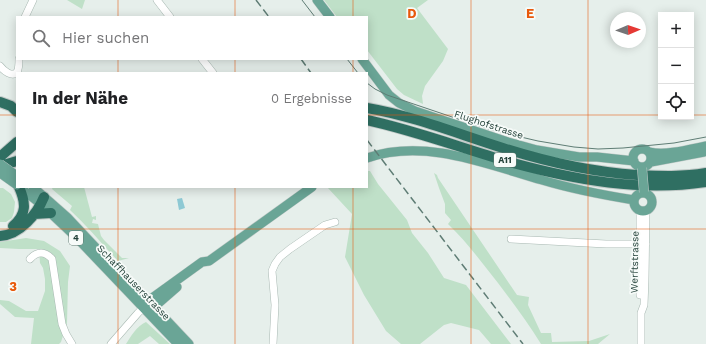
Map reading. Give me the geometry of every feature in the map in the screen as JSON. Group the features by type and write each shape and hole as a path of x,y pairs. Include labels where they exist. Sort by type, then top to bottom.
{"highway":[{"path":"0,96 6,97 16,102"},
{"path":"0,102 11,106 16,111"},
{"name":"A11","path":"368,108 414,119 520,154 586,170 625,174 670,174 706,169"},
{"name":"A11","path":"368,120 414,132 512,162 577,178 617,184 646,186 706,182"},
{"path":"0,157 16,143"},
{"path":"0,157 16,153"},
{"path":"0,165 16,161"},
{"path":"0,176 16,171"},
{"path":"625,174 680,176 706,173"},
{"path":"19,188 24,204 22,217"},
{"path":"0,236 9,235 17,230 34,214 41,200"},
{"path":"0,230 5,230 12,227 41,200"},
{"path":"34,214 51,213"}],"main road":[{"path":"311,0 323,16"},
{"path":"317,0 329,16"},
{"name":"Flughofstrasse","path":"357,60 366,72"},
{"name":"Flughofstrasse","path":"363,60 389,95 399,103 415,111 508,142 537,150 579,157 635,156"},
{"name":"Flughofstrasse","path":"368,74 376,85 384,89"},
{"path":"642,168 637,165 635,156 638,149 642,148 654,153 706,146"},
{"path":"368,158 381,154 404,151 418,150 440,152 575,189 600,195 634,200"},
{"path":"650,152 652,157 651,162"},
{"path":"642,168 651,162 661,159 706,152"},
{"path":"0,165 16,175"},
{"path":"642,168 644,192"},
{"name":"Schaffhauserstrasse","path":"0,173 16,185"},
{"name":"Schaffhauserstrasse","path":"21,188 67,217 148,305 189,344"},
{"name":"Schaffhauserstrasse","path":"34,188 51,213 133,296 148,305 178,344"},
{"path":"148,305 202,262 209,261 311,188"},
{"path":"644,192 650,195 652,200 651,207 643,211 634,205 634,200 636,195 644,192"}],"street":[{"path":"25,16 33,0"},
{"path":"157,0 169,16"},
{"path":"17,72 19,60"},
{"path":"203,60 212,72"},
{"path":"0,66 5,71 12,74 16,73"},
{"name":"Werftstrasse","path":"641,344 641,313 644,305 645,279 643,211"},
{"path":"273,344 275,305 272,271 275,264 280,257 290,249 325,225 335,222"},
{"path":"511,239 606,244 643,244"},
{"path":"30,259 34,255 42,253 48,255 52,259 62,324 72,344"},
{"path":"112,344 138,313 148,305"}],"green space":[{"path":"67,0 85,0 82,9"},
{"path":"324,0 428,0 417,8 448,49 443,61 425,86 422,96 423,104 404,95 397,89 368,51 368,16 336,16"},
{"path":"368,171 370,171 378,184 407,220 412,233 428,253 444,278 466,285 511,344 491,344 479,330 451,323 444,325 420,344 401,344 386,331 364,295 345,257 352,214 328,188 368,188"},
{"path":"434,173 437,175 517,295 529,297 528,305 541,333 551,333 552,342 589,341 610,334 598,344 541,344 498,283 468,245 448,224 451,220 445,213 445,204"},
{"path":"0,188 3,188 11,194 15,202 12,218 6,222 0,222"},
{"path":"84,188 92,217 96,216 96,220 93,219 92,223 98,224 101,236 122,258 129,258 118,261 70,210 72,206 52,189"},
{"path":"26,238 44,241 60,251 70,266 67,323 59,344 31,344 34,318 15,317 0,304 0,300 9,301 26,311 38,311 45,291 45,279 43,268 40,263 39,249 0,248 0,242"},
{"path":"146,322 170,344 159,344 150,336 138,344 126,344 137,329"}],"water":[{"path":"182,198 185,208 179,210 177,199"}],"tram line":[{"path":"302,0 314,16"},
{"path":"348,60 357,72"},
{"path":"368,84 387,95 495,131 538,141 574,147 598,149 623,148 674,143 706,137"}],"railway":[{"path":"256,0 268,16"},
{"path":"302,60 310,72"},
{"path":"368,141 523,344"}]}
